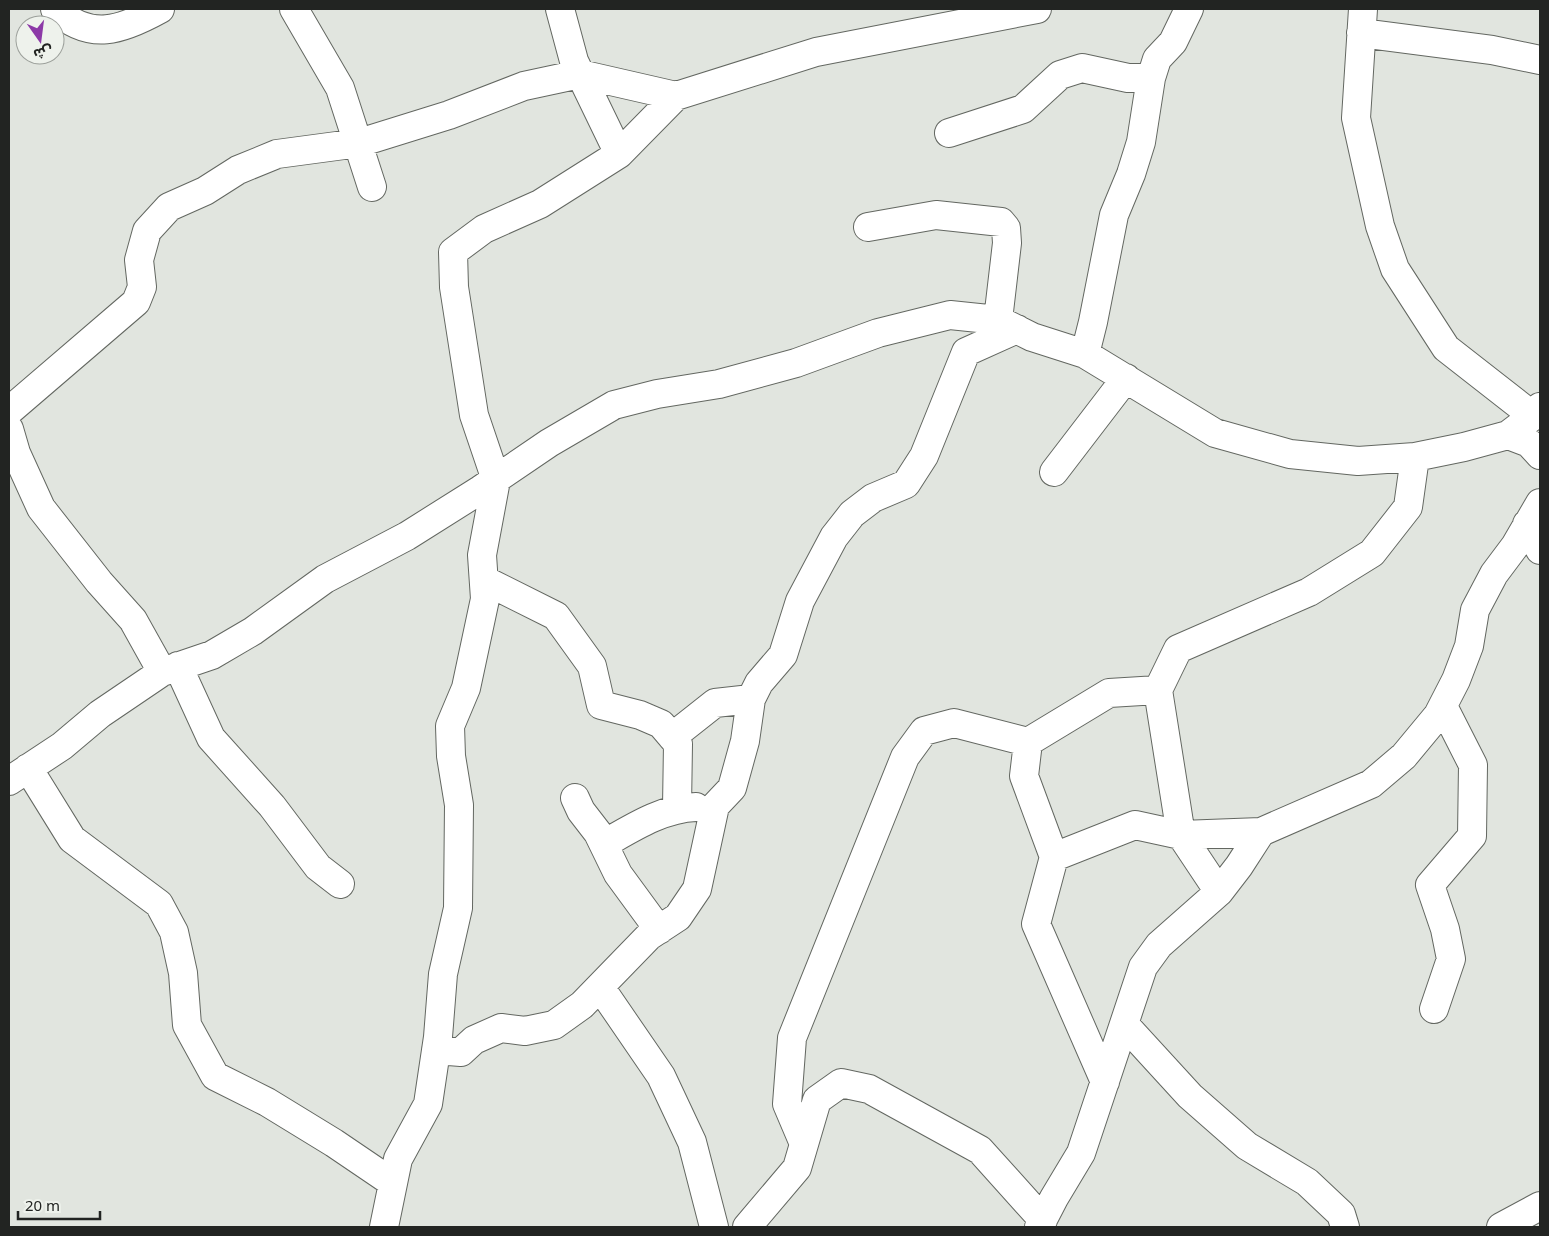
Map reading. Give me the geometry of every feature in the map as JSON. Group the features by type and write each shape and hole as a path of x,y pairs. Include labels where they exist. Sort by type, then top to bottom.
{"street":[{"path":"55,9 67,21 94,30 121,28 160,9"},
{"path":"294,9 340,88 372,187"},
{"path":"560,9 574,61 619,154"},
{"path":"384,1227 398,1159 428,1104 436,1050 443,974 458,908 459,805 450,756 450,726 466,688 485,599 482,555 496,480 474,415 454,287 453,252 484,229 540,204 619,154 676,96 816,52 957,16 1037,9"},
{"path":"1084,354 1093,322 1114,215 1131,174 1141,142 1151,78 1157,59 1173,42 1190,9"},
{"path":"393,1184 334,1143 267,1102 215,1076 186,1025 183,973 174,932 160,904 72,839 18,774 170,669 212,655 253,631 325,579 407,536 496,480 549,443 614,405 657,394 719,384 796,363 878,333 950,315 1007,324 1032,337 1084,354 1215,433 1290,454 1358,461 1415,457 1508,435 1537,411 1446,348 1395,269 1380,226 1356,118 1362,21 1540,60"},
{"path":"949,133 1022,109 1060,75 1082,68 1128,78 1151,78"},
{"path":"9,411 136,302 142,287 139,260 147,231 169,207 205,191 238,170 277,154 359,143 449,115 524,86 580,74 676,96"},
{"path":"868,227 936,215 1001,222 1006,228 1007,243 1007,324"},
{"path":"436,1050 461,1052 474,1040 501,1028 525,1031 554,1026 582,1004 643,942 678,917 697,889 715,806 732,788 745,741 751,699 759,683 782,655 800,601 834,537 852,514 873,498 906,484 920,463 966,352 1007,324"},
{"path":"1054,472 1126,378"},
{"path":"9,429 16,453 41,508 99,582 133,620 170,669 211,738 272,806 318,867 340,884"},
{"path":"1508,435 1529,443 1540,455"},
{"path":"1219,892 1181,835 1158,690 1178,649 1309,592 1372,553 1408,507 1415,457"},
{"path":"1534,513 1540,550"},
{"path":"1054,857 1135,824 1181,835 1261,832 1371,784 1404,756 1438,715 1469,646 1476,610 1494,574 1534,513"},
{"path":"484,580 556,616 592,666 601,705 640,715 661,724 678,744 677,807"},
{"path":"804,1144 787,1104 792,1038 905,757 924,731 954,723 1028,742 1109,693 1158,690"},
{"path":"672,737 715,703 751,699"},
{"path":"1434,1009 1451,959 1446,929 1430,885 1472,836 1473,766 1443,706"},
{"path":"1028,742 1024,776 1054,857 1036,924 1105,1082"},
{"path":"575,798 581,811 598,833 618,874 659,930"},
{"path":"604,844 677,807 715,806"},
{"path":"747,1227 797,1168 817,1100 841,1083 868,1088 980,1150 1041,1224 1081,1153 1143,967 1158,945 1219,892 1261,832"},
{"path":"600,987 661,1076 692,1142 714,1227"},
{"path":"1125,1025 1190,1096 1247,1146 1308,1182 1340,1214 1345,1227"},
{"path":"1501,1227 1540,1206"}]}
